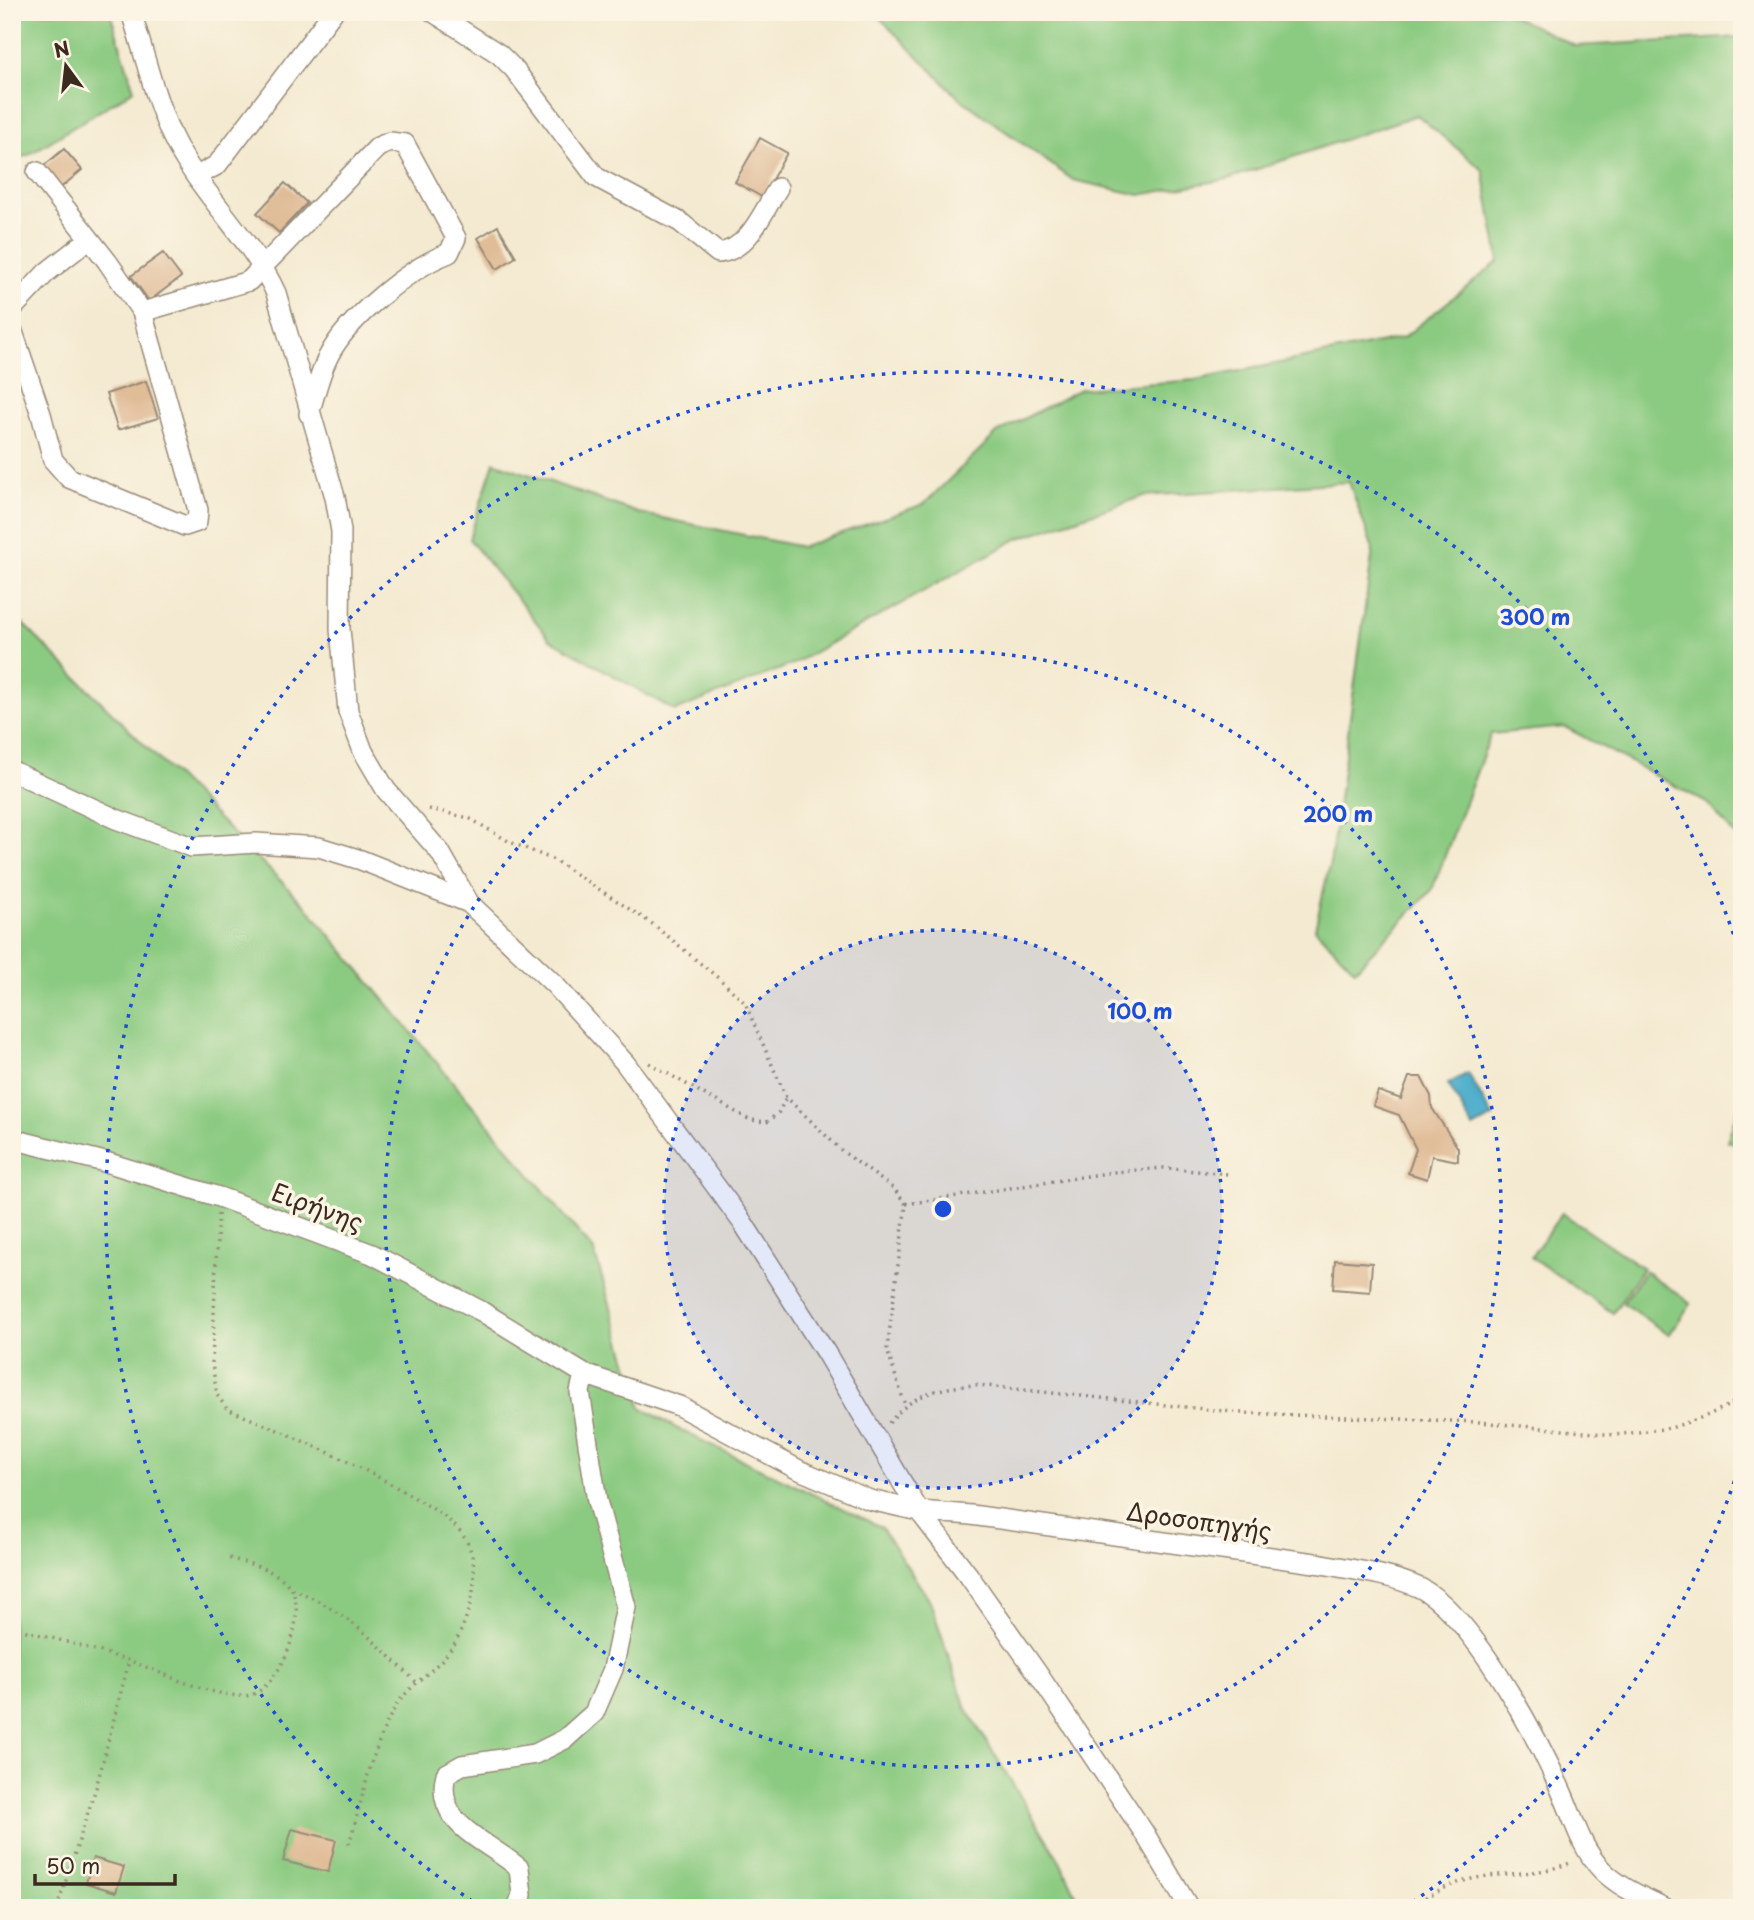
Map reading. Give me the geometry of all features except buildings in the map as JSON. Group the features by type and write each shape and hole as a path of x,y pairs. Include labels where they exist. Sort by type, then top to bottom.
{"street":[{"path":"131,12 172,136 197,176 264,267 276,293 335,497 341,531 340,629 348,711 363,751 400,809 440,852 469,903 554,984 625,1063 743,1223 877,1438 919,1511 1038,1674 1146,1833 1189,1908"},
{"path":"197,176 217,165 332,12"},
{"path":"433,12 488,47 514,69 596,177 681,222 718,253 730,252 741,246 778,188"},
{"path":"142,312 249,281 378,147 390,142 405,144 456,238 449,253 434,258 412,274 347,329 328,357 309,414"},
{"path":"12,330 41,414 53,460 69,478 185,526 197,522 198,510 142,312 37,172"},
{"path":"12,309 47,272 88,240"},
{"path":"12,771 128,824 192,847 256,843 319,847 361,860 469,903"},
{"name":"Ειρήνης","path":"12,1139 109,1163 219,1197 372,1254 481,1311 584,1374"},
{"path":"517,1908 522,1895 519,1868 457,1822 444,1804 442,1789 446,1774 462,1765 535,1754 565,1739 594,1713 613,1669 626,1607 597,1501 580,1392 584,1374"},
{"name":"Δροσοπηγής","path":"584,1374 679,1406 797,1469 870,1500 919,1511 984,1517 1322,1564 1378,1575 1418,1587 1447,1607 1485,1654 1562,1792 1585,1848 1600,1869 1622,1887 1665,1908"}],"path":[{"path":"400,809 436,809 468,818 510,842 554,860 653,925 745,1003 786,1097 842,1151 894,1189 906,1204 887,1350 905,1405"},
{"path":"641,1059 750,1121 767,1122 779,1112 786,1097"},
{"path":"906,1204 1114,1172 1164,1168 1228,1174"},
{"path":"219,1197 212,1363 217,1395 227,1409 367,1469 440,1514 462,1534 471,1554 472,1603 456,1642 397,1703 384,1731 348,1847"},
{"path":"877,1438 905,1405 921,1394 946,1387 977,1385 1242,1413 1479,1422 1615,1436 1671,1427 1742,1399"},
{"path":"225,1557 279,1577 292,1590 320,1600 362,1630 418,1684"},
{"path":"12,1627 129,1661 192,1684 243,1697 261,1692 279,1669 293,1636 297,1611 292,1590"},
{"path":"58,1908 96,1788 129,1661"},
{"path":"1407,1908 1452,1885 1481,1877 1557,1868 1574,1861 1585,1848"}],"green space":[{"path":"12,12 110,12 134,90 28,155 12,160"},
{"path":"874,12 1505,12 1575,46 1742,37 1742,843 1707,803 1565,727 1491,734 1432,890 1355,970 1315,929 1331,858 1373,549 1349,482 1144,496 1017,539 793,664 675,711 550,639 469,539 494,462 638,513 802,547 924,504 997,433 1080,389 1195,380 1403,338 1499,261 1483,170 1417,115 1228,179 1140,195 1073,180 958,97"},
{"path":"12,613 305,905 594,1251 641,1407 676,1428 881,1527 930,1601 966,1708 1057,1856 1083,1908 577,1908 577,1902 570,1908 12,1908"},
{"path":"1742,1095 1742,1145 1727,1141"},
{"path":"1562,1213 1643,1268 1613,1313 1531,1257"},
{"path":"1645,1271 1691,1303 1669,1335 1623,1303"}],"water":[{"path":"1468,1073 1493,1117 1473,1128 1448,1084"}]}
